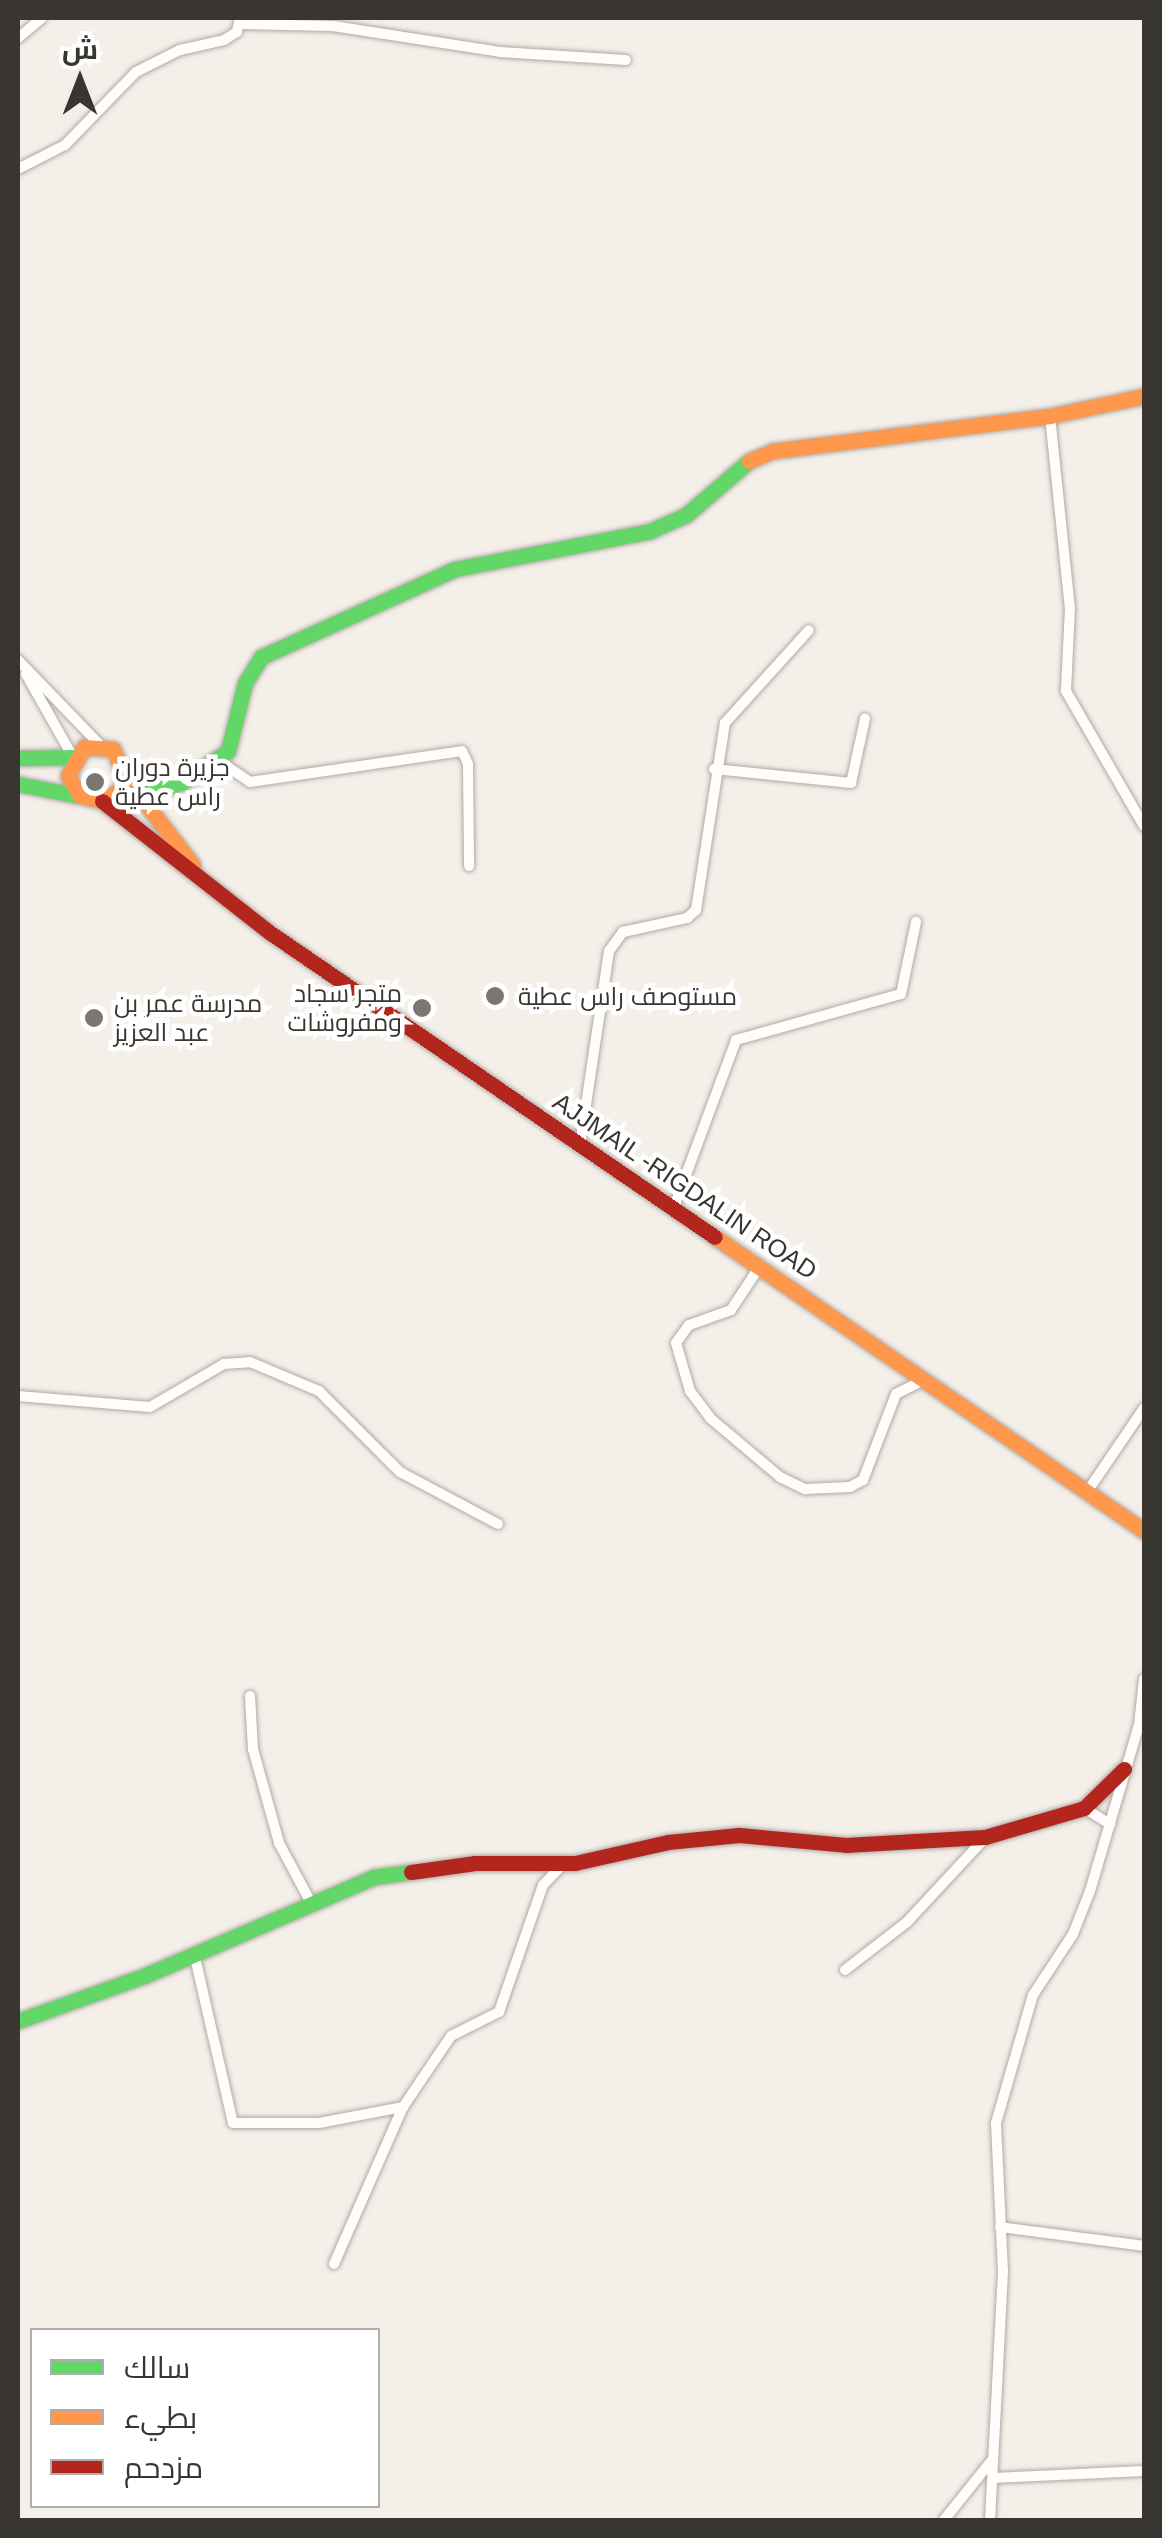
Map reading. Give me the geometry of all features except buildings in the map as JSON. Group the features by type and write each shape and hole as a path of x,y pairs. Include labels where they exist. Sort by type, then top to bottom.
{"street":[{"path":"18,38 42,18"},
{"path":"18,170 65,145 136,72 180,50 224,40 240,21 332,26 500,52 626,60"},
{"path":"140,794 181,782 219,761 233,741 251,668 261,657 455,569 650,531 686,515 745,463 774,451 1050,416 1144,396"},
{"path":"1050,416 1070,608 1066,691 1144,826"},
{"path":"580,1145 609,951 623,932 688,918 696,910 714,769 725,723 737,705 809,630"},
{"path":"18,660 98,744 119,755 125,776 202,876"},
{"path":"18,660 73,757 68,776 80,796"},
{"path":"714,769 852,784 865,718"},
{"path":"18,758 73,757 98,744"},
{"path":"219,761 250,782 462,751 468,866"},
{"path":"102,801 120,790 125,776"},
{"path":"18,784 102,801 202,876"},
{"name":"AJJMAIL -RIGDALIN ROAD","path":"202,876 269,932 1144,1531"},
{"path":"674,1208 736,1040 901,994 916,922"},
{"path":"760,1266 731,1310 689,1325 676,1343 690,1391 710,1418 780,1477 805,1489 850,1488 863,1480 896,1394 921,1381"},
{"path":"18,1396 150,1407 224,1364 250,1362 319,1391 400,1472 498,1524"},
{"path":"1087,1492 1144,1408"},
{"path":"990,2520 1000,2227 996,2123 1034,1994 1078,1923 1110,1824 1144,1679"},
{"path":"250,1696 253,1749 274,1825 292,1876 310,1900"},
{"path":"18,2021 194,1953 310,1900 424,1867 563,1864 668,1842 739,1835 846,1845 986,1837 1084,1808 1124,1769"},
{"path":"1084,1808 1110,1824"},
{"path":"845,1970 908,1922 986,1837"},
{"path":"334,2264 404,2107 451,2036 498,2012 543,1884 563,1864"},
{"path":"194,1953 232,2123 319,2123 404,2107"},
{"path":"1000,2227 1144,2246"},
{"path":"944,2520 992,2459"},
{"path":"993,2478 1144,2471"}],"traffic: fast":[{"path":"139,794 181,783 228,751 245,683 261,657 455,569 650,531 686,515 749,461"},
{"path":"18,758 73,757"},
{"path":"18,784 80,796"},
{"path":"18,2021 144,1976 374,1877 411,1872"}],"traffic: slow":[{"path":"749,461 773,451 1050,416 1144,396"},
{"path":"125,777 120,790 102,801 80,796 68,776 84,747 113,749 125,777 193,865"},
{"path":"715,1237 1144,1531"}],"traffic: jam":[{"path":"102,801 269,932 715,1237"},
{"path":"411,1872 475,1863 575,1863 668,1842 739,1835 846,1845 985,1837 1084,1808 1124,1769"}],"place":[{"name":"جزيرة دوران راس عطية","path":"95,782"},
{"name":"مستوصف راس عطية","path":"495,996"},
{"name":"متجر سجاد ومفروشات","path":"422,1008"},
{"name":"مدرسة عمر بن عبد العزيز","path":"94,1018"}]}
